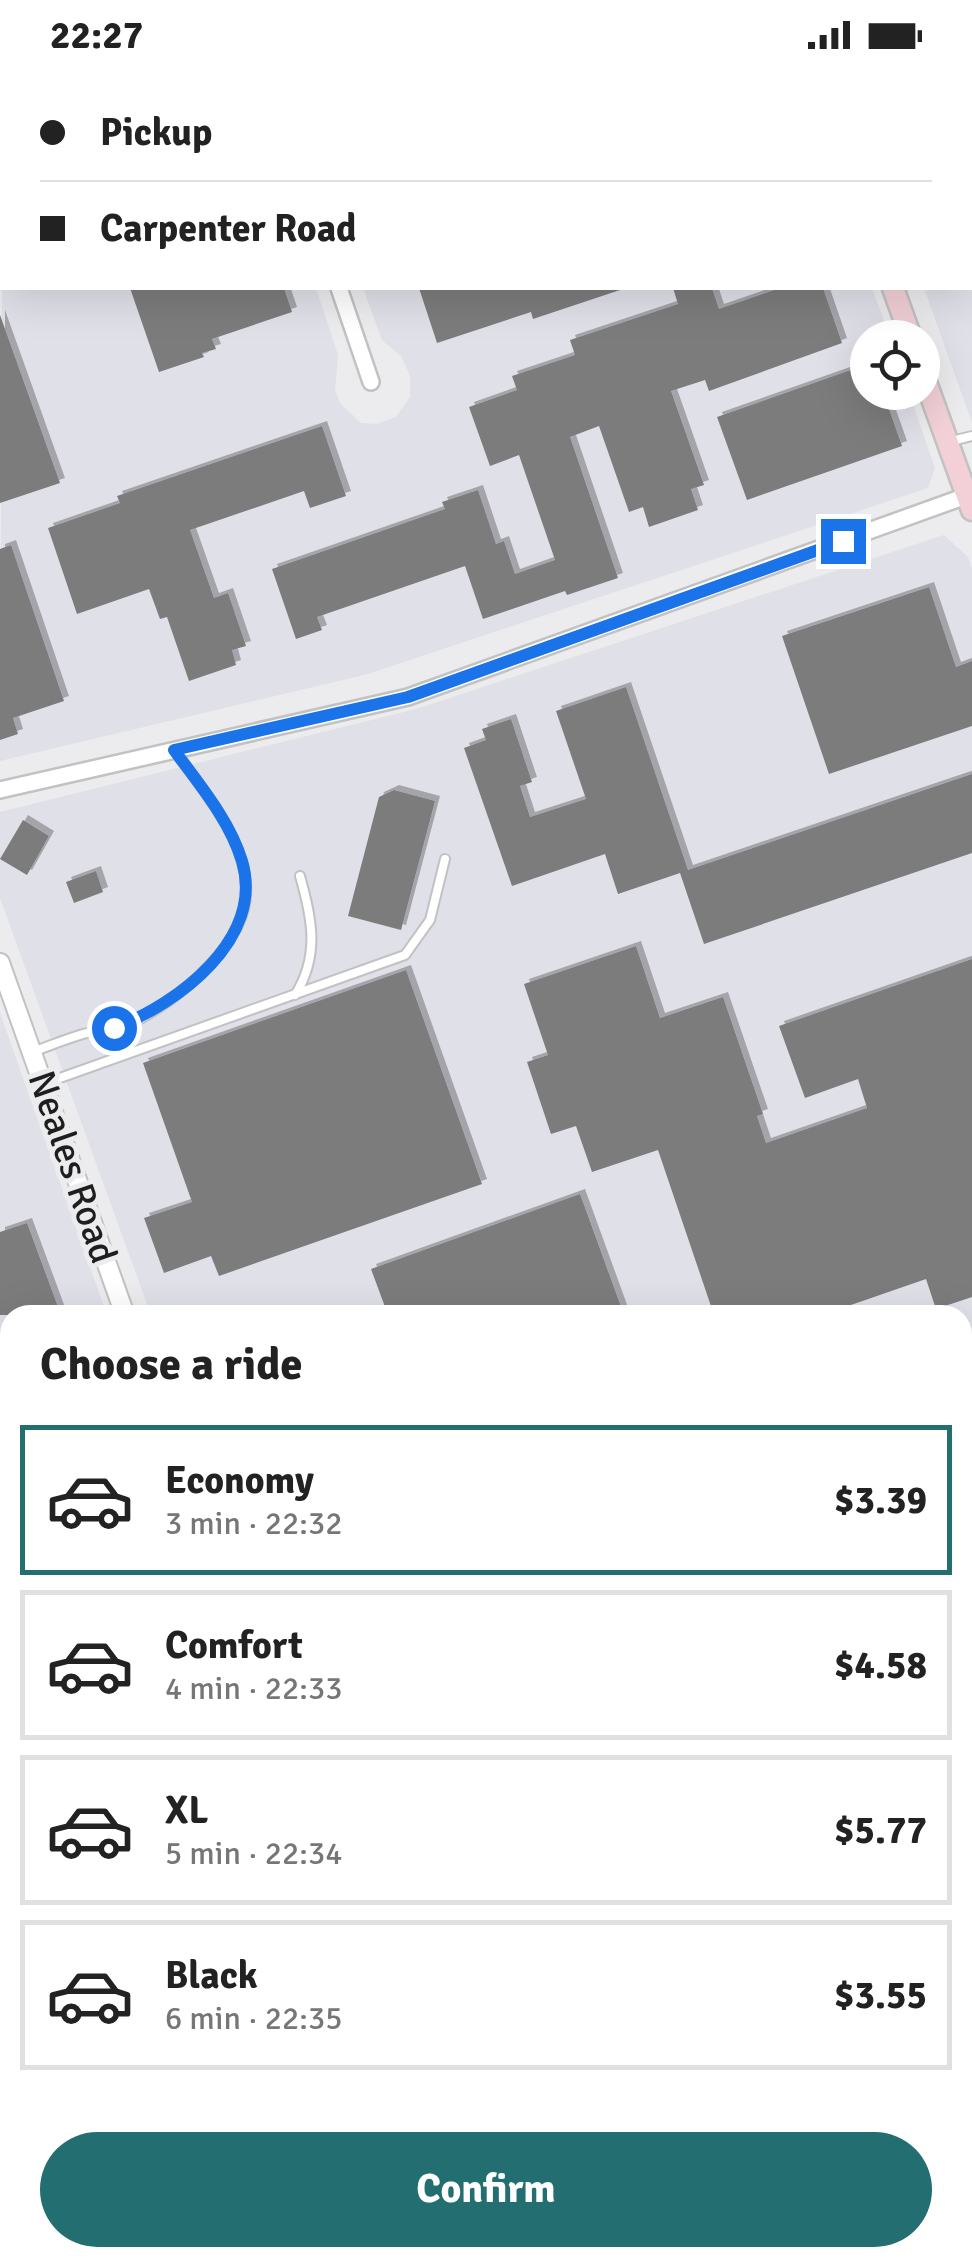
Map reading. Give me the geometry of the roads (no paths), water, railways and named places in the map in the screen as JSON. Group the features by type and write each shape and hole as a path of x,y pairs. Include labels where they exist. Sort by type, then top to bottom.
{"main road":[{"path":"894,290 905,320"},
{"path":"936,410 969,503"}],"street":[{"path":"340,290 371,382"},
{"path":"0,790 408,697 969,503"},
{"name":"Neales Road","path":"0,963 121,1305"}],"lane":[{"path":"947,442 972,436"},
{"path":"32,1052 140,1018 202,974 228,942 241,918 247,889 242,860 202,788 174,750"},
{"path":"44,1084 405,955 430,920 444,859"},
{"path":"295,995 305,980 312,954 312,918 300,876"}]}
